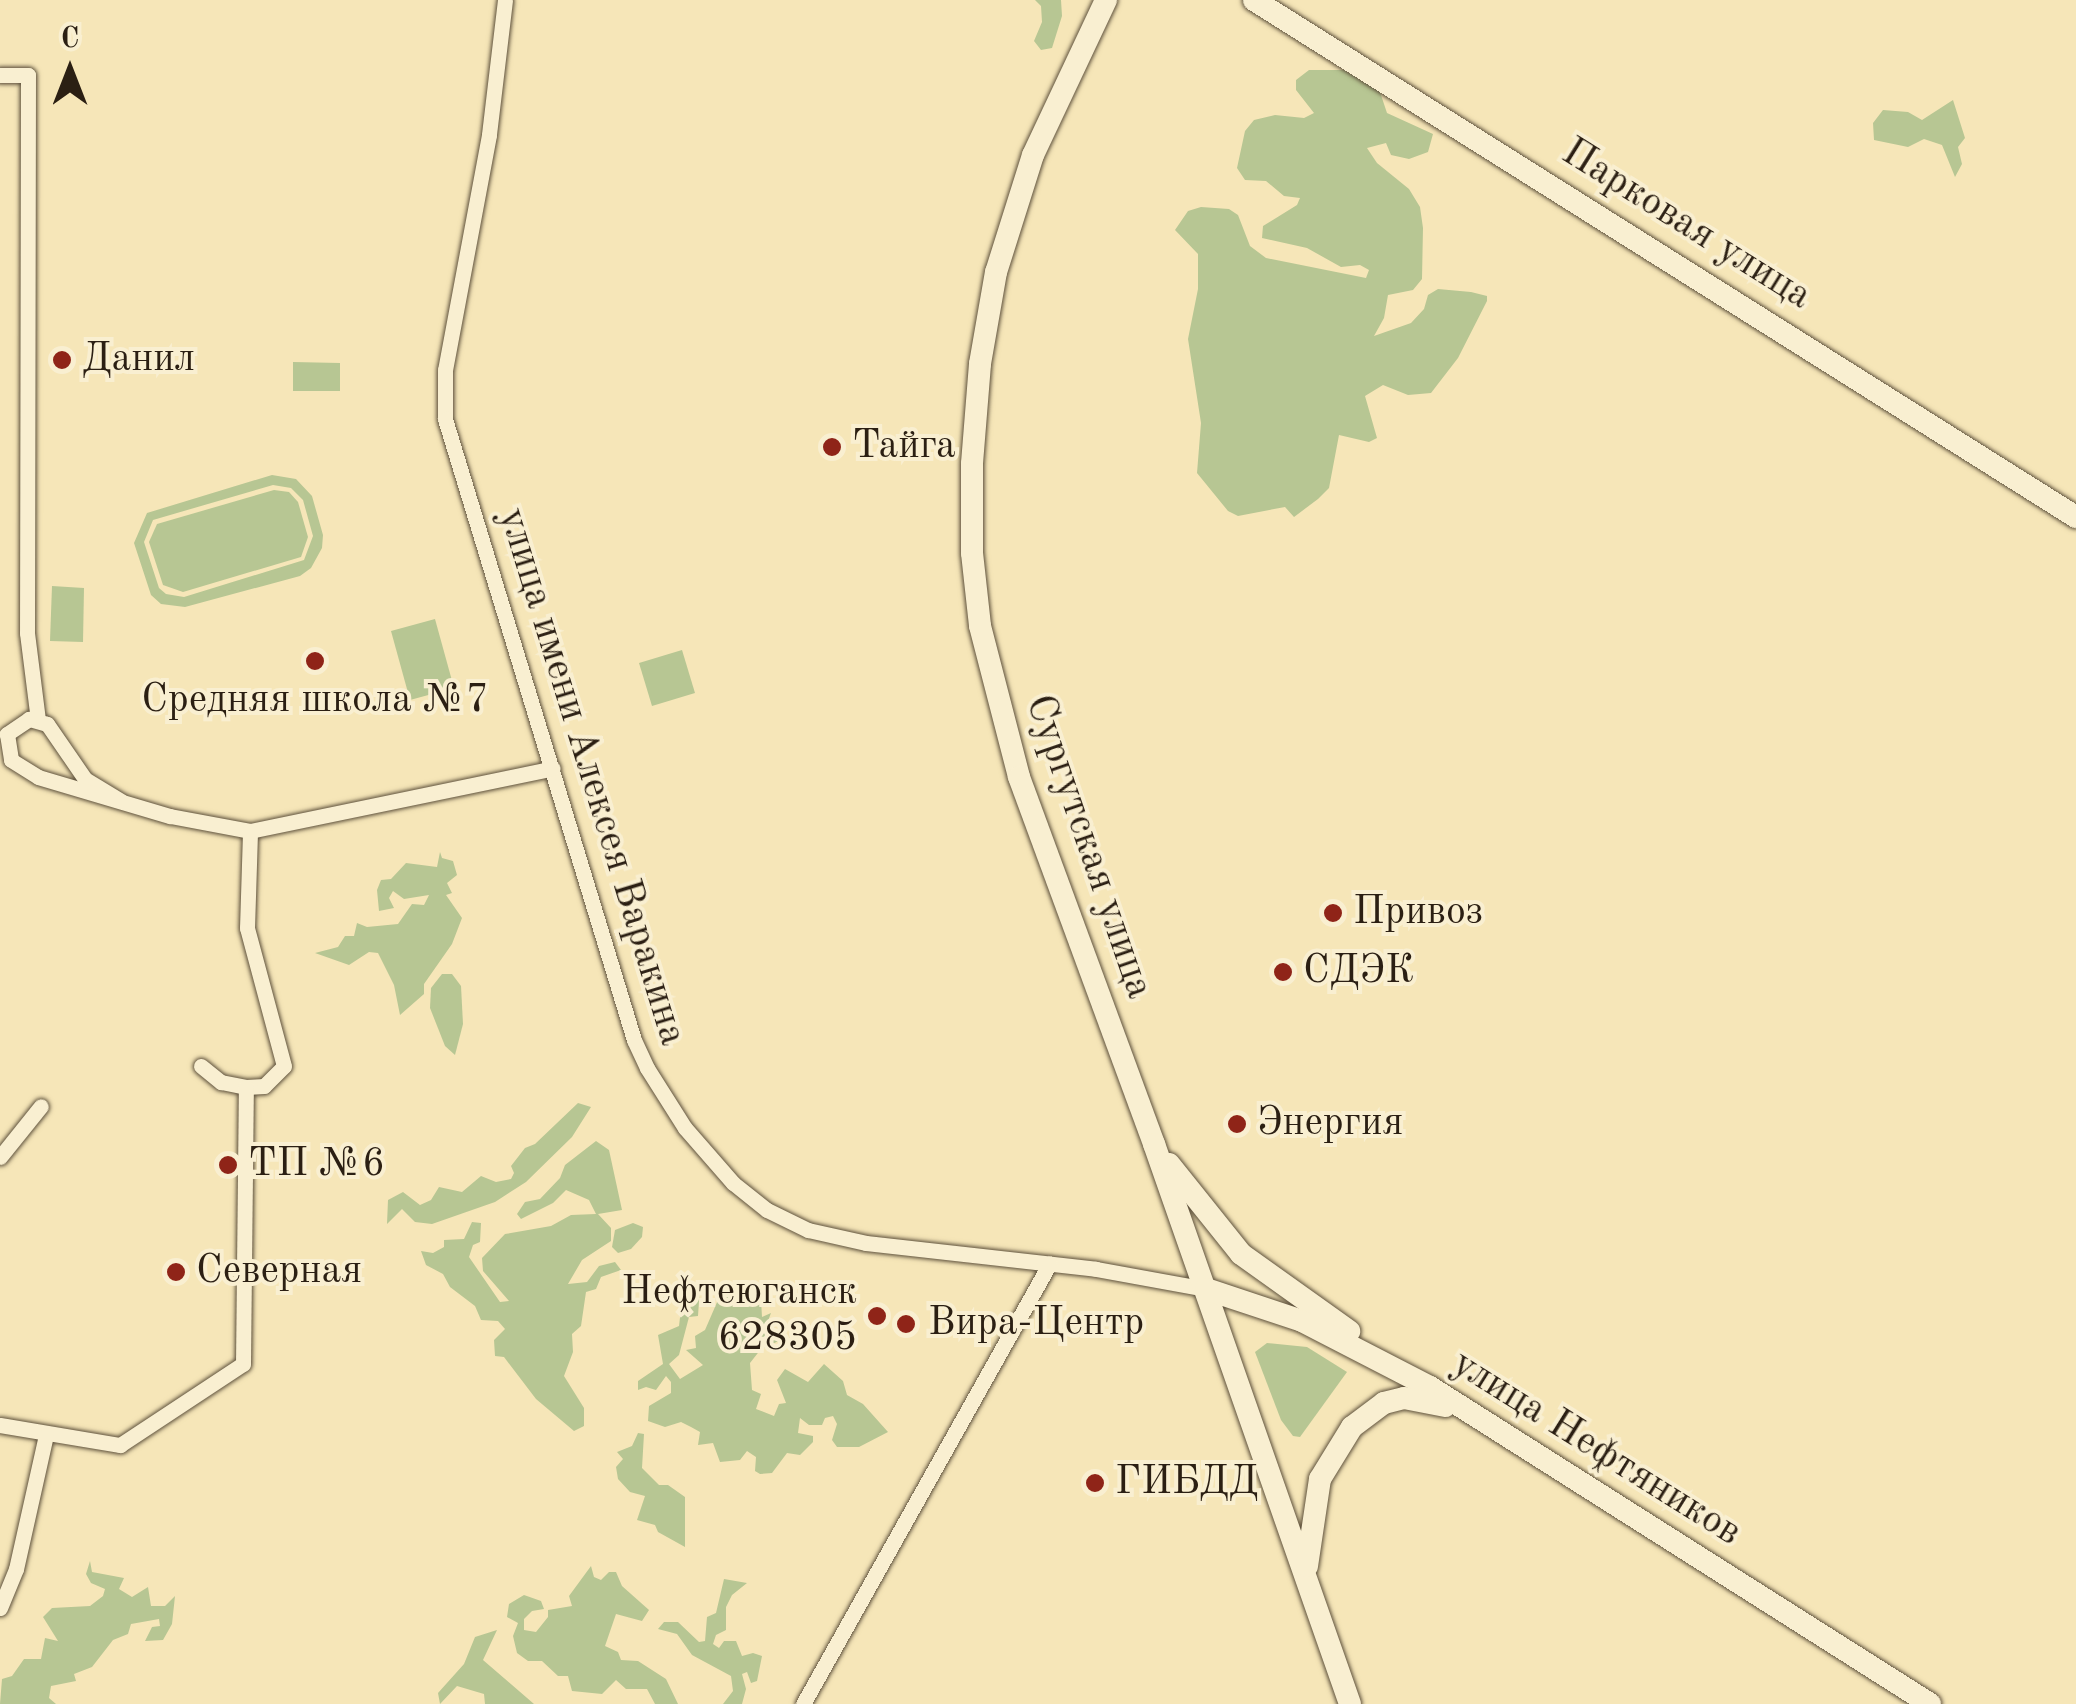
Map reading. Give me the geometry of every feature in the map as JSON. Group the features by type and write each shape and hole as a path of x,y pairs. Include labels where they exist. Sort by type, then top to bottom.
{"main road":[{"name":"Сургутская улица","path":"1106,0 1033,155 1000,254 974,413 972,553 980,626 1009,746 1206,1290 1350,1704"},
{"name":"Парковая улица","path":"1254,0 2076,517"},
{"path":"1154,1144 1240,1254 1430,1388"},
{"name":"улица Нефтяников","path":"1206,1290 1302,1321 1430,1388 1930,1704"},
{"path":"1306,1580 1320,1478 1352,1427 1369,1412 1404,1398 1431,1401 1474,1416"}],"street":[{"name":"улица имени Алексея Варакина","path":"505,0 489,135 442,393 445,419 634,1040 674,1112 733,1183 767,1210 808,1230 866,1243 1050,1263 1206,1290"},
{"path":"0,75 28,75 27,633 38,720"},
{"path":"120,801 86,779 55,732 38,720 20,722 8,734 7,752 17,766 38,778 120,801 213,827 250,831 553,768"},
{"path":"201,1066 221,1082 264,1086 284,1066 247,928 250,831"},
{"path":"0,1426 120,1445 244,1364 246,1086"},
{"path":"0,1156 42,1106"},
{"path":"804,1704 1050,1263"},
{"path":"0,1608 16,1569 46,1435"}],"green space":[{"path":"1035,0 1061,0 1062,16 1052,48 1041,50 1034,41 1042,22 1041,6"},
{"path":"1309,70 1344,70 1380,92 1387,113 1433,134 1428,152 1409,159 1391,155 1386,143 1367,148 1377,163 1409,189 1420,207 1423,228 1422,279 1413,290 1388,295 1384,318 1374,336 1411,323 1424,309 1428,295 1438,289 1471,292 1487,296 1487,301 1458,358 1431,393 1408,395 1383,385 1365,396 1377,438 1369,442 1339,435 1329,488 1318,499 1294,517 1285,507 1238,516 1228,511 1197,473 1201,423 1188,339 1198,289 1198,254 1175,230 1188,211 1201,207 1229,209 1238,215 1250,246 1266,258 1366,278 1369,270 1360,265 1341,267 1307,248 1262,238 1263,226 1297,205 1300,198 1284,196 1266,181 1245,180 1237,168 1245,131 1254,120 1275,115 1304,118 1314,113 1296,90 1296,80"},
{"path":"1953,100 1965,138 1958,147 1962,164 1955,177 1942,145 1924,139 1908,147 1874,140 1873,123 1883,110 1908,112 1922,120"},
{"path":"293,362 340,363 340,391 293,391"},
{"path":"272,475 296,479 312,496 323,535 322,548 311,568 300,576 185,607 161,604 151,595 134,543 147,513","holes":["273,485 291,488 303,500 313,536 304,560 184,597 166,594 159,588 144,542 153,520"]},
{"path":"274,490 289,492 298,502 308,537 301,557 183,592 163,585 149,542 157,524"},
{"path":"52,586 84,588 83,642 50,641"},
{"path":"435,619 454,688 410,700 391,631"},
{"path":"682,650 695,693 652,706 639,663"},
{"path":"440,852 442,858 453,861 457,875 447,883 452,893 446,895 462,918 452,944 424,984 424,994 400,1015 394,985 378,953 369,952 349,965 315,953 338,947 345,936 354,936 357,923 367,927 398,924 412,904 424,905 429,895 404,899 393,891 389,898 394,908 379,911 377,890 381,880 391,879 406,863 437,867"},
{"path":"442,974 452,974 461,986 463,1024 455,1055 445,1046 430,1008 431,988"},
{"path":"578,1103 591,1107 572,1137 526,1182 495,1202 432,1224 415,1222 402,1209 387,1224 388,1200 403,1192 420,1205 431,1200 439,1187 462,1192 481,1176 496,1182 511,1179 511,1166 525,1148 535,1144"},
{"path":"596,1141 609,1150 622,1210 598,1214 611,1228 611,1241 582,1260 568,1284 587,1282 599,1266 615,1262 621,1270 601,1277 596,1289 586,1292 581,1326 572,1334 573,1352 564,1376 584,1408 584,1426 574,1431 536,1399 504,1357 495,1356 494,1340 505,1329 498,1321 481,1320 475,1306 450,1287 443,1274 426,1265 421,1251 433,1253 444,1247 444,1240 464,1239 472,1222 481,1223 480,1242 473,1245 469,1257 500,1302 509,1301 483,1271 482,1258 505,1234 551,1226 571,1215 596,1214 589,1200 566,1190 553,1203 521,1219 517,1214 525,1202 540,1199 560,1178 565,1165"},
{"path":"633,1223 643,1227 642,1237 631,1249 618,1253 612,1247 615,1230"},
{"path":"700,1286 698,1316 689,1317 679,1355 669,1364 680,1379 703,1365 686,1350 696,1348 695,1336 705,1330 718,1300 731,1294 734,1301 747,1303 756,1297 761,1300 762,1317 771,1313 765,1329 781,1340 761,1349 750,1363 752,1390 761,1394 756,1409 774,1416 779,1404 786,1403 777,1380 785,1369 808,1382 824,1364 843,1381 847,1395 863,1404 888,1432 859,1447 837,1447 832,1440 837,1424 833,1416 825,1418 822,1425 809,1425 800,1418 798,1433 813,1436 813,1442 800,1455 787,1453 772,1473 760,1474 755,1471 756,1457 747,1451 740,1460 720,1462 713,1443 698,1445 700,1432 681,1422 665,1427 648,1421 649,1406 671,1393 671,1382 666,1376 656,1390 638,1390 638,1381 663,1364 658,1335 679,1326 681,1309"},
{"path":"1267,1343 1307,1347 1347,1372 1300,1437 1293,1436 1281,1420 1255,1352"},
{"path":"638,1433 644,1434 642,1468 659,1485 668,1485 685,1497 685,1547 658,1532 655,1525 637,1520 645,1496 630,1492 618,1479 616,1467 623,1459 617,1452 632,1446"},
{"path":"90,1561 92,1572 124,1578 119,1589 132,1597 148,1587 151,1606 165,1606 175,1596 172,1624 163,1640 145,1641 152,1627 160,1626 159,1619 131,1624 128,1634 113,1640 92,1667 74,1674 76,1681 51,1686 49,1698 56,1704 0,1704 2,1679 12,1676 24,1659 41,1659 45,1638 58,1641 43,1617 52,1608 90,1606 103,1596 105,1589 91,1583 86,1574"},
{"path":"591,1566 594,1577 601,1580 609,1572 616,1572 622,1586 649,1610 642,1621 616,1614 605,1646 618,1652 621,1660 638,1661 666,1679 678,1704 655,1704 647,1689 626,1689 616,1680 602,1694 572,1691 568,1676 558,1676 542,1661 528,1661 517,1653 513,1636 518,1623 507,1617 509,1604 524,1595 541,1601 544,1609 532,1611 524,1619 524,1630 536,1632 548,1617 548,1610 572,1606 569,1596"},
{"path":"724,1579 747,1583 732,1595 726,1607 726,1630 716,1635 713,1644 719,1648 724,1641 736,1641 742,1656 762,1656 757,1681 751,1683 747,1672 742,1674 746,1689 742,1704 723,1704 733,1691 731,1676 692,1655 677,1634 658,1629 664,1622 678,1622 699,1642 705,1641 707,1617 716,1613"},
{"path":"497,1630 483,1660 534,1704 485,1704 484,1694 457,1686 440,1704 438,1693 464,1664 475,1637"}],"place":[{"name":"Данил","path":"62,360"},
{"name":"Тайга","path":"832,447"},
{"name":"Средняя школа №7","path":"315,661"},
{"name":"Привоз","path":"1333,913"},
{"name":"СДЭК","path":"1283,972"},
{"name":"Энергия","path":"1237,1124"},
{"name":"ТП №6","path":"228,1165"},
{"name":"Северная","path":"176,1272"},
{"name":"Нефтеюганск 628305","path":"877,1316"},
{"name":"Вира-Центр","path":"906,1324"},
{"name":"ГИБДД","path":"1095,1483"}]}
